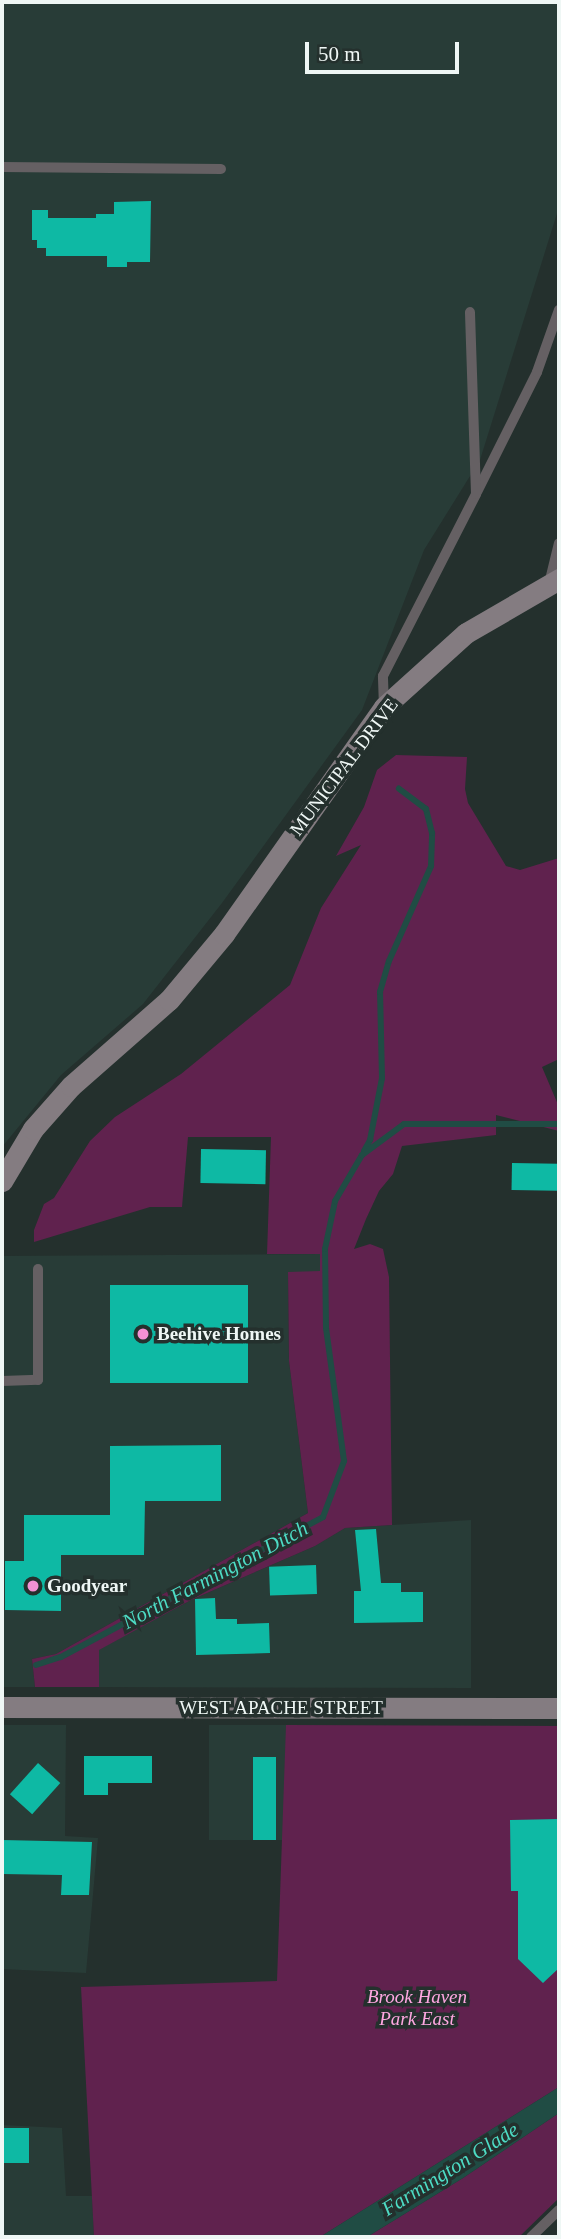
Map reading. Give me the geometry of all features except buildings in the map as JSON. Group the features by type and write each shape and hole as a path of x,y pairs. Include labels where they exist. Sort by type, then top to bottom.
{"main road":[{"name":"MUNICIPAL DRIVE","path":"2,1181 33,1129 71,1086 169,1000 224,934 384,707 466,633 554,582"},
{"name":"WEST APACHE STREET","path":"2,1707 559,1708"}],"lane":[{"path":"2,167 221,169"},
{"path":"384,707 383,676 537,372 559,310"},
{"path":"470,312 476,494"},
{"path":"554,582 559,543"},
{"path":"2,1381 38,1380 38,1269"},
{"path":"531,2237 559,2210"}],"shaded area":[{"path":"2,2 559,2 559,207 480,460 424,550 362,710 222,903 143,1004 61,1075 2,1147"},
{"path":"320,1254 320,1272 288,1272 289,1361 308,1513 56,1654 32,1659 35,1687 2,1687 2,1256"},
{"path":"471,1520 471,1688 99,1687 98,1650 191,1600 315,1546 345,1528"},
{"path":"2,1725 66,1725 65,1836 98,1838 86,1973 2,1969"},
{"path":"209,1725 286,1725 286,1840 209,1840"},
{"path":"2,2125 62,2128 66,2196 92,2196 94,2237 2,2237"}],"green space":[{"path":"396,755 467,757 465,789 468,803 506,866 520,870 559,858 559,1059 542,1067 559,1107 559,1131 496,1115 496,1135 402,1146 393,1174 379,1191 366,1219 354,1249 370,1244 383,1249 389,1277 392,1525 345,1528 315,1546 191,1600 99,1650 99,1687 35,1687 32,1659 56,1654 308,1513 289,1361 288,1272 320,1271 320,1254 267,1254 271,1137 188,1137 182,1207 150,1207 34,1242 34,1230 44,1204 54,1198 90,1141 115,1117 181,1074 290,985 321,908 361,845 336,856 364,807 377,770"},
{"name":"Brook Haven Park East","path":"286,1725 559,1726 559,2087 320,2237 94,2237 81,1987 277,1981"},
{"path":"559,2113 559,2198 519,2237 367,2237 463,2178"}],"water":[{"name":"Farmington Glade","path":"559,2087 559,2113 463,2178 367,2237 320,2237"}],"waterway":[{"path":"364,1151 370,1140 382,1078 380,992 389,961 431,866 432,833 426,809 399,789"},
{"name":"North Farmington Ditch","path":"36,1665 61,1657 323,1517 344,1461 326,1328 325,1249 335,1201 362,1155 404,1124 559,1124"}],"place":[{"name":"Beehive Homes","path":"143,1334"},
{"name":"Goodyear","path":"33,1586"}]}
